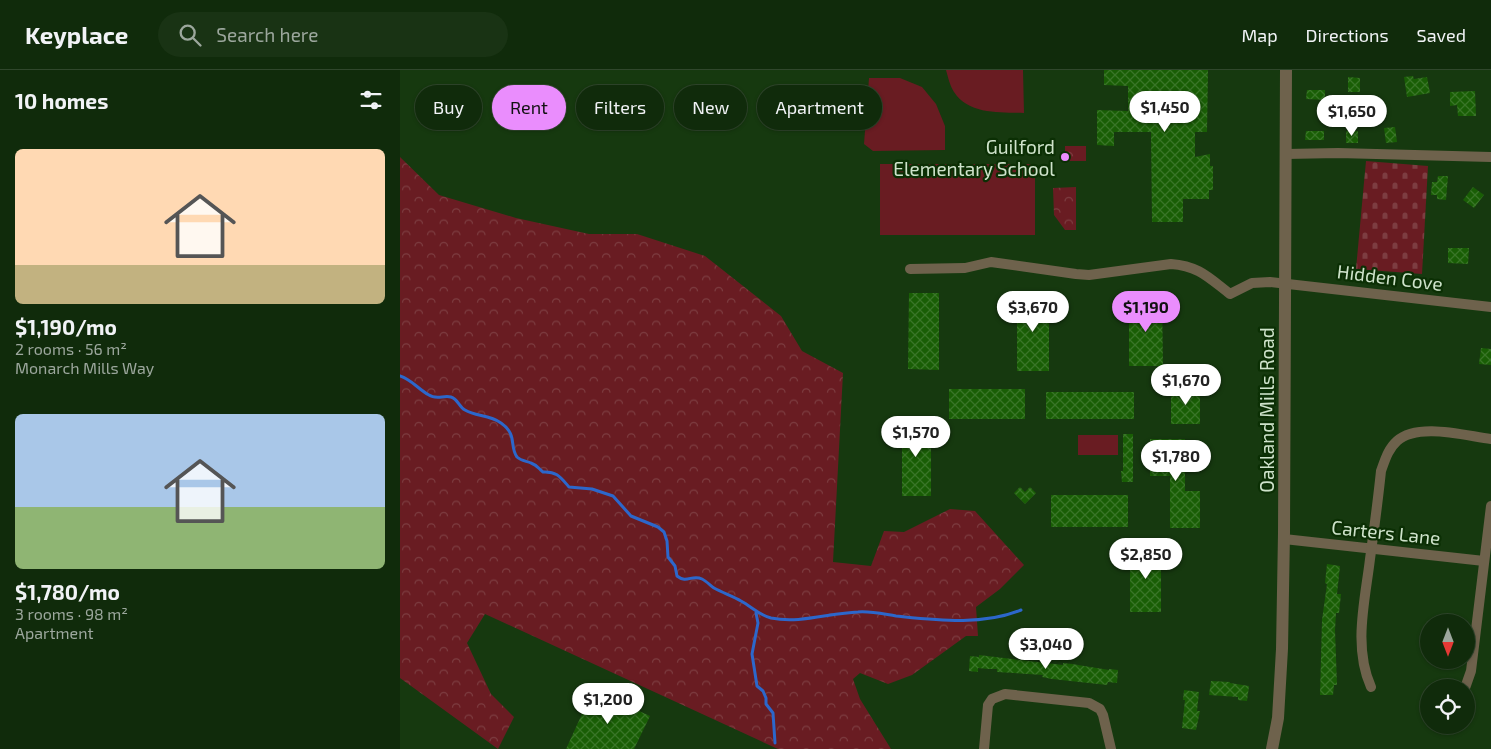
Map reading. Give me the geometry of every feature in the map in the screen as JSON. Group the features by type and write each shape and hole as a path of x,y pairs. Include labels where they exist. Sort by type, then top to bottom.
{"street":[{"name":"Oakland Mills Road","path":"1272,749 1280,688 1284,539 1286,70"},
{"path":"1286,154 1338,153 1491,157"},
{"name":"Hidden Cove","path":"910,269 964,268 991,262 1089,275 1171,264 1183,265 1198,270 1230,294 1252,283 1270,282 1491,306"},
{"path":"1371,687 1362,661 1362,623 1381,471 1390,449 1404,436 1417,432 1433,431 1491,439"},
{"path":"1469,679 1472,671 1491,506"},
{"name":"Carters Lane","path":"1284,539 1484,561"},
{"path":"984,749 988,705 992,699 1005,694 1089,703 1095,706 1103,715 1111,749"}],"green space":[{"path":"946,70 1023,70 1024,113 986,111 968,105 954,92"},
{"path":"869,78 900,78 922,87 936,104 945,126 945,150 873,151 864,144 865,130 882,130 882,85 868,85"},
{"path":"1065,146 1086,146 1086,161 1065,161"},
{"path":"400,157 439,195 516,218 589,234 637,234 705,256 781,316 802,351 843,373 833,562 871,566 884,531 904,532 950,509 975,511 1024,565 1000,589 976,607 978,636 966,636 912,675 888,684 860,673 853,679 860,699 891,749 778,749 485,614 467,643 491,694 514,717 498,749 400,678"},
{"path":"1366,161 1428,166 1422,274 1356,269"},
{"path":"880,164 1035,164 1035,235 880,235"},
{"path":"1076,187 1076,230 1065,230 1054,215 1053,188"},
{"path":"1078,435 1118,435 1118,455 1078,455"}],"building":[{"path":"1104,70 1208,70 1207,132 1195,132 1195,157 1210,154 1210,166 1213,166 1213,190 1209,190 1209,199 1183,199 1183,222 1152,222 1151,132 1114,132 1114,146 1097,145 1097,110 1128,111 1128,86 1104,85"},
{"path":"1413,76 1414,79 1427,77 1430,93 1407,97 1404,77"},
{"path":"1348,77 1360,78 1360,92 1348,92"},
{"path":"1307,90 1325,90 1325,100 1306,99"},
{"path":"1475,91 1476,116 1458,116 1457,105 1450,106 1450,92"},
{"path":"1395,127 1397,142 1386,143 1384,128"},
{"path":"1306,131 1324,131 1324,140 1305,140"},
{"path":"1346,131 1358,131 1358,143 1346,143"},
{"path":"1438,176 1448,176 1446,200 1437,199 1437,195 1431,195 1432,182 1437,182"},
{"path":"1473,187 1484,195 1474,208 1463,200"},
{"path":"1448,248 1469,248 1468,264 1448,263"},
{"path":"909,293 939,293 939,370 908,369"},
{"path":"1017,295 1049,296 1049,371 1017,371"},
{"path":"1129,299 1162,299 1163,366 1129,366"},
{"path":"1481,348 1491,349 1491,365 1479,364"},
{"path":"1171,387 1200,387 1200,424 1171,424"},
{"path":"949,389 1025,389 1025,419 949,419"},
{"path":"1046,392 1134,392 1134,419 1046,419"},
{"path":"902,420 931,420 931,496 902,496"},
{"path":"1123,434 1133,434 1133,482 1122,482"},
{"path":"1150,439 1185,439 1185,491 1200,491 1200,528 1170,528 1170,476 1150,476"},
{"path":"1020,487 1025,492 1030,487 1036,493 1025,504 1014,493"},
{"path":"1051,495 1128,495 1128,527 1051,527"},
{"path":"1130,547 1161,547 1161,612 1130,612"},
{"path":"1327,564 1340,566 1337,594 1341,594 1339,613 1336,613 1335,630 1337,685 1334,685 1333,695 1320,695 1322,620 1327,584 1325,583"},
{"path":"979,655 1118,670 1117,683 1108,682 1107,685 1052,679 1042,677 1043,675 997,672 997,669 978,668 978,672 969,671 970,656 979,657"},
{"path":"1211,681 1249,686 1247,701 1238,700 1238,697 1209,695"},
{"path":"593,690 650,716 634,749 566,749"},
{"path":"1184,690 1199,692 1197,711 1200,711 1196,730 1182,728 1185,700 1183,700"}],"waterway":[{"path":"400,376 425,393 437,397 451,397 463,409 492,418 501,423 510,432 517,457 535,465 543,472 555,474 569,487 592,489 613,496 631,516 658,527 664,532 667,541 668,557 675,566 677,576 684,579 702,579 714,588 738,599 767,617 793,620 847,613 872,612 927,619 975,620 1006,615 1021,610"},
{"path":"756,613 758,623 752,654 757,686 763,691 766,704 773,713 775,743"}],"place":[{"name":"Guilford Elementary School","path":"1065,157"}]}
